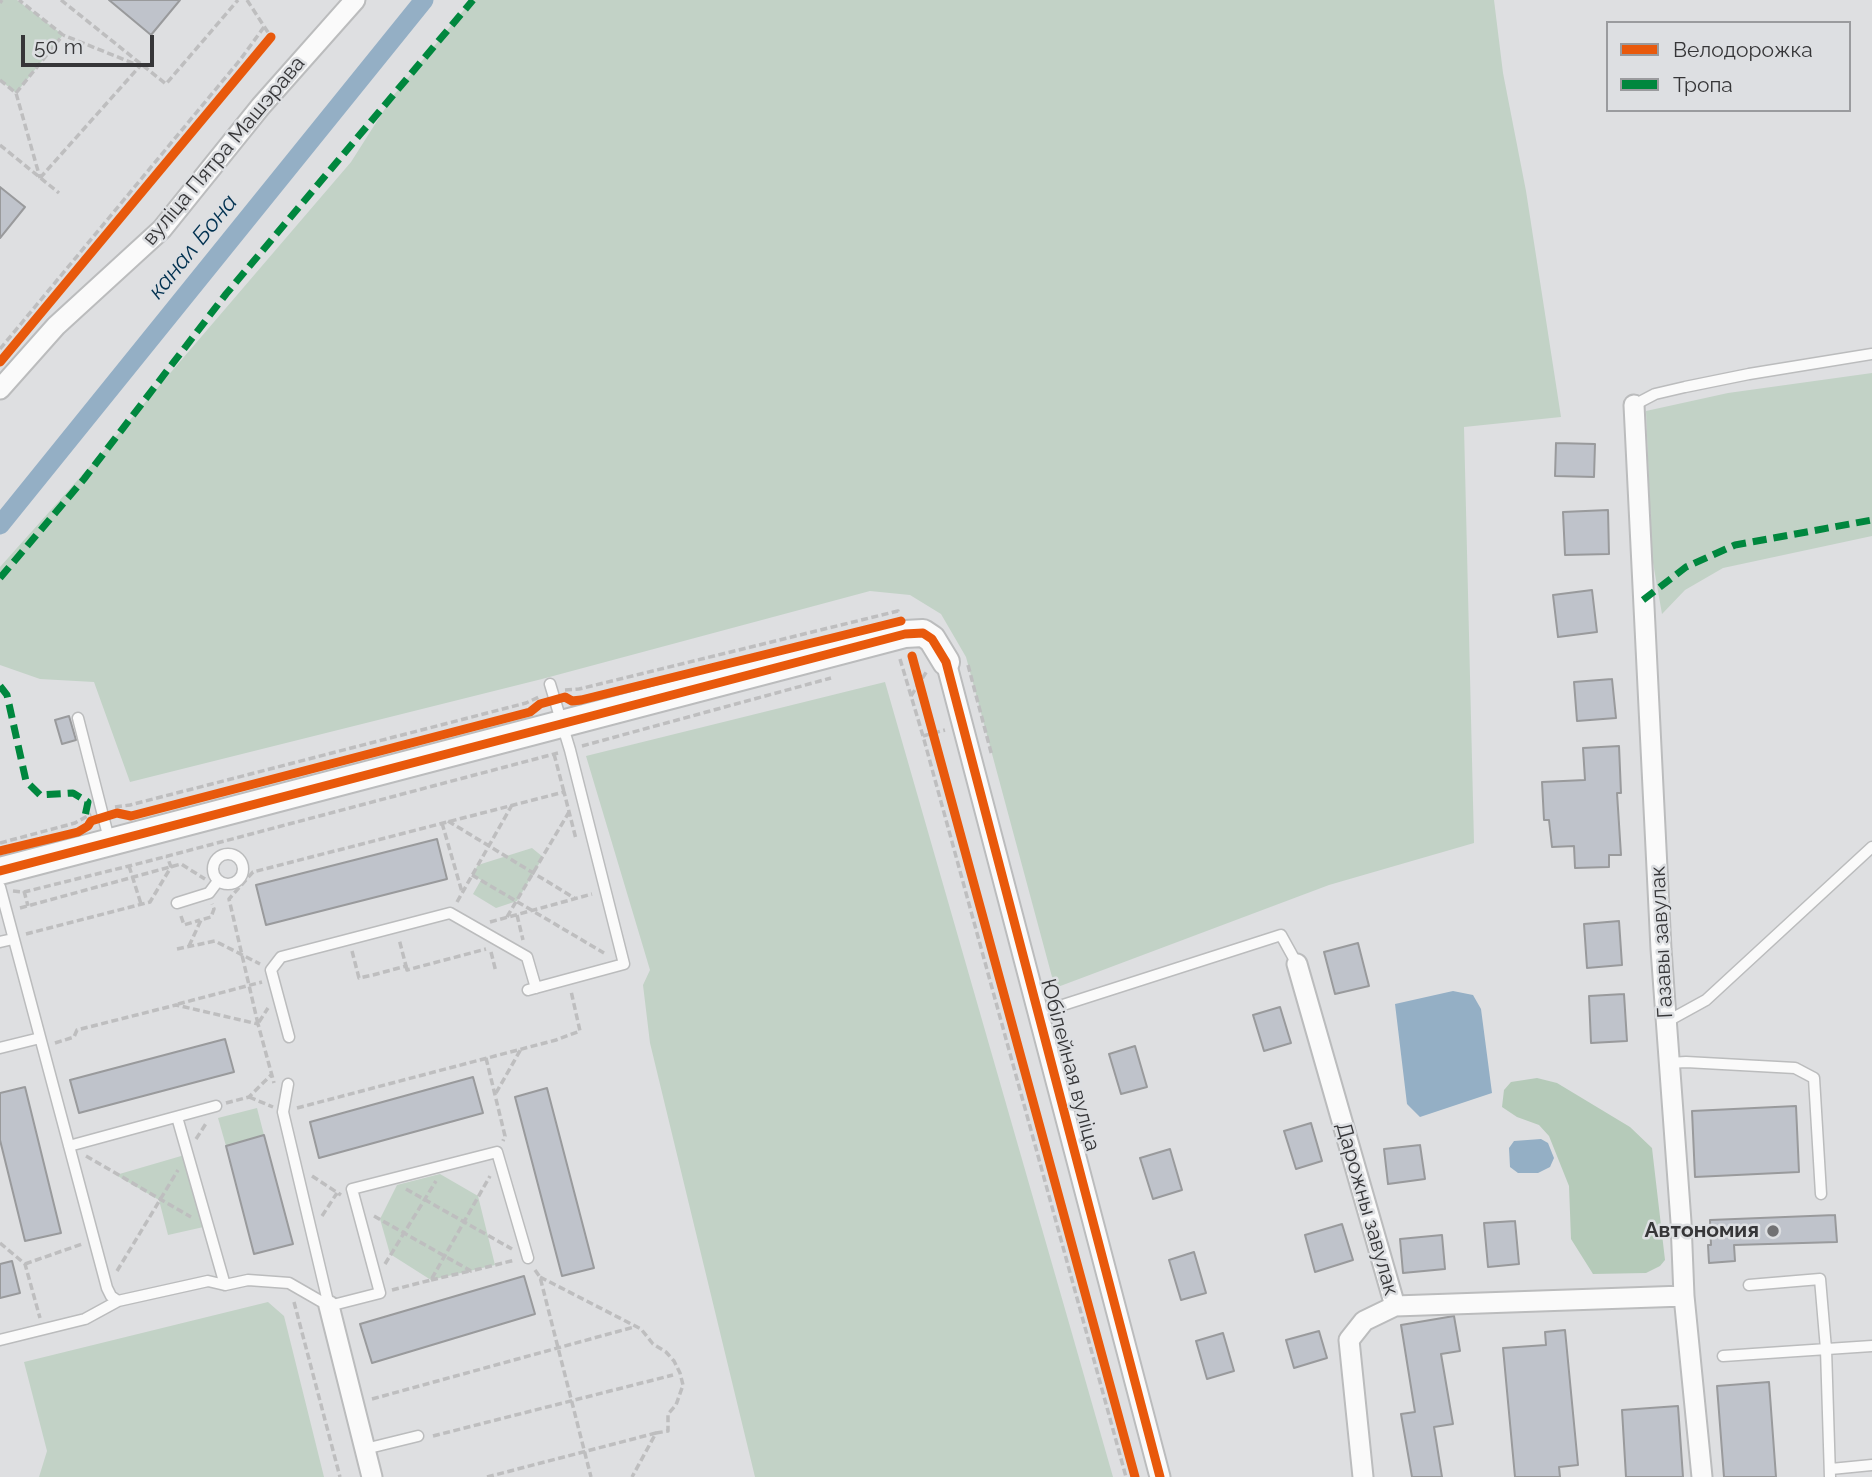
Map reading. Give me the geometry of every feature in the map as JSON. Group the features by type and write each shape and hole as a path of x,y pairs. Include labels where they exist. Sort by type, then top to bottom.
{"street":[{"name":"вуліца Пятра Машэрава","path":"0,389 56,326 162,229 344,3"},
{"name":"Газавы завулак","path":"1634,405 1661,949 1684,1296 1702,1477"},
{"path":"0,871 110,843 558,700 913,632 923,633 932,639 938,664"},
{"name":"Юбілейная вуліца","path":"938,664 962,726 1160,1477"},
{"name":"Дарожны завулак","path":"1297,964 1395,1306 1364,1321 1349,1340 1363,1477"},
{"path":"1395,1306 1684,1296"},
{"path":"329,1306 372,1477"}],"lane":[{"path":"1634,405 1655,394 1685,387 1872,354"},
{"path":"289,1037 272,975 281,957 450,912 527,957 532,989 624,964 558,700"},
{"path":"78,718 110,843"},
{"path":"1666,1022 1706,1000 1872,847"},
{"path":"222,855 237,856 247,863 237,882 228,884 218,881 214,867 222,855"},
{"path":"177,903 209,893 218,881"},
{"path":"0,889 107,1288 111,1296 118,1301"},
{"path":"1038,1013 1281,935 1297,964"},
{"path":"0,942 13,939"},
{"path":"0,1048 41,1042"},
{"path":"1669,1063 1795,1068 1814,1078 1821,1194"},
{"path":"288,1084 283,1112 329,1306"},
{"path":"69,1146 216,1106"},
{"path":"177,1116 225,1285"},
{"path":"0,1340 85,1320 118,1301 208,1281 225,1285 248,1280 289,1283 329,1306 380,1293 352,1189 446,1164 498,1155 528,1258"},
{"path":"1749,1285 1820,1279 1826,1349 1830,1473 1872,1465"},
{"path":"1723,1356 1872,1346"},
{"path":"365,1449 418,1436"}],"path":[{"path":"19,0 63,35 140,66"},
{"path":"61,0 166,85 238,0"},
{"path":"0,362 271,37 247,0"},
{"path":"0,349 240,60 264,27"},
{"path":"16,93 63,35"},
{"path":"40,178 140,66"},
{"path":"0,80 16,93 40,178"},
{"path":"0,145 59,193"},
{"path":"384,750 530,712 540,704 558,700 579,689 898,611 901,621 887,625"},
{"path":"900,659 1126,1477"},
{"path":"911,695 938,664"},
{"path":"916,669 923,695"},
{"path":"0,889 24,892 129,866 570,750 833,677"},
{"path":"0,851 78,832 102,814 526,703 558,700"},
{"path":"931,721 938,747"},
{"path":"923,737 962,726"},
{"path":"344,761 371,754"},
{"path":"554,754 579,847"},
{"path":"229,899 253,872 564,793"},
{"path":"450,912 513,804"},
{"path":"507,917 569,812"},
{"path":"0,843 75,823 85,816 117,813 125,816"},
{"path":"448,821 576,899"},
{"path":"442,823 462,892"},
{"path":"167,856 171,867"},
{"path":"20,908 181,864 204,877 214,909 211,917 201,920 189,946"},
{"path":"129,866 141,904"},
{"path":"13,939 150,902 171,867"},
{"path":"472,874 532,911 606,951 601,960"},
{"path":"474,926 592,894 589,883"},
{"path":"209,893 229,899"},
{"path":"229,899 258,1024 283,1112"},
{"path":"517,915 527,957"},
{"path":"396,927 407,970 490,948"},
{"path":"349,939 359,978 406,966"},
{"path":"177,949 215,941 272,975"},
{"path":"41,1042 74,1038 77,1030 249,986 272,975"},
{"path":"249,1097 283,1112 580,1031 568,979"},
{"path":"176,1005 258,1024"},
{"path":"495,1094 521,1049"},
{"path":"431,1280 464,1222 505,1136 486,1058"},
{"path":"107,1288 216,1106 249,1097 271,1075"},
{"path":"1031,1092 1135,1477"},
{"path":"69,1146 208,1226"},
{"path":"376,1278 446,1164"},
{"path":"296,1165 356,1206 471,1270"},
{"path":"388,1179 528,1258 540,1278 591,1477"},
{"path":"317,1223 337,1193 352,1189"},
{"path":"25,1264 94,1240"},
{"path":"0,1243 25,1264 43,1330"},
{"path":"380,1293 528,1258"},
{"path":"487,1477 668,1431 668,1414 676,1405 683,1385 674,1361 653,1344 641,1329 540,1278"},
{"path":"289,1283 340,1477"},
{"path":"363,1401 636,1327"},
{"path":"433,1436 673,1375"},
{"path":"632,1477 656,1433"}],"green space":[{"path":"2,0 17,0 63,35 16,93 0,80"},
{"path":"472,0 1494,0 1503,73 1526,191 1561,417 1464,427 1474,843 1329,885 1055,988 966,657 941,614 910,595 870,591 542,679 130,782 94,682 40,679 0,665 0,567 100,455 351,162 393,96"},
{"path":"1872,373 1872,536 1723,568 1685,590 1662,614 1652,557 1646,411 1728,393"},
{"path":"885,682 1113,1477 755,1477 650,1043 643,985 650,970 586,756"},
{"path":"532,848 543,857 517,901 496,908 473,894 481,880 472,875 478,865"},
{"path":"1537,1078 1557,1083 1630,1127 1652,1148 1665,1260 1660,1266 1646,1273 1593,1274 1571,1239 1569,1186 1549,1136 1539,1125 1517,1117 1502,1107 1504,1090 1511,1082"},
{"path":"257,1108 264,1135 226,1146 218,1118"},
{"path":"188,1154 208,1226 168,1235 159,1200 116,1175"},
{"path":"440,1174 478,1196 495,1265 431,1280 390,1254 380,1219 397,1185"},
{"path":"268,1302 284,1316 324,1477 39,1477 47,1451 24,1362"}],"water":[{"path":"1453,991 1473,995 1481,1009 1492,1093 1420,1117 1407,1104 1395,1004"},
{"path":"1541,1139 1548,1143 1554,1158 1550,1167 1538,1173 1518,1173 1510,1167 1509,1148 1514,1141"}],"building":[{"path":"109,0 180,0 151,35"},
{"path":"0,187 25,207 0,238"},
{"path":"1556,443 1595,444 1594,477 1555,476"},
{"path":"1608,510 1609,554 1565,555 1563,512"},
{"path":"1592,590 1597,632 1558,637 1553,595"},
{"path":"1612,679 1616,718 1577,721 1574,682"},
{"path":"69,716 76,740 62,744 55,720"},
{"path":"1619,746 1621,793 1617,793 1621,855 1609,855 1609,867 1575,868 1574,846 1552,847 1549,820 1544,820 1542,782 1585,780 1583,748"},
{"path":"437,839 447,879 266,925 256,885"},
{"path":"1619,921 1622,965 1587,968 1584,924"},
{"path":"1358,943 1369,986 1335,994 1324,952"},
{"path":"1624,994 1627,1041 1591,1043 1589,996"},
{"path":"1280,1007 1291,1043 1264,1051 1253,1015"},
{"path":"225,1039 234,1072 79,1113 70,1080"},
{"path":"1135,1046 1147,1087 1121,1094 1109,1054"},
{"path":"473,1077 483,1113 319,1158 310,1122"},
{"path":"25,1087 61,1233 25,1241 0,1140 0,1093"},
{"path":"547,1088 594,1268 562,1276 515,1097"},
{"path":"1796,1106 1799,1172 1695,1177 1692,1111"},
{"path":"1311,1123 1322,1161 1296,1169 1284,1131"},
{"path":"264,1135 293,1244 254,1254 226,1146"},
{"path":"1420,1145 1425,1179 1388,1184 1384,1149"},
{"path":"1170,1149 1182,1190 1153,1199 1140,1158"},
{"name":"Автономия","path":"1835,1215 1837,1242 1734,1245 1735,1261 1709,1263 1710,1220"},
{"path":"1515,1221 1519,1264 1488,1267 1484,1223"},
{"path":"1342,1224 1353,1260 1315,1272 1305,1235"},
{"path":"1442,1235 1445,1269 1403,1273 1400,1239"},
{"path":"1194,1252 1206,1293 1181,1300 1169,1260"},
{"path":"12,1261 20,1293 0,1298 0,1264"},
{"path":"524,1276 535,1314 372,1363 360,1324"},
{"path":"1454,1316 1460,1351 1441,1354 1453,1424 1434,1427 1442,1477 1412,1477 1401,1414 1415,1412 1401,1325"},
{"path":"1565,1330 1578,1465 1559,1467 1560,1477 1515,1477 1503,1348 1546,1345 1545,1332"},
{"path":"1319,1331 1327,1358 1294,1368 1286,1340"},
{"path":"1223,1333 1234,1371 1207,1379 1196,1341"},
{"path":"1769,1382 1776,1477 1724,1477 1717,1386"},
{"path":"1678,1406 1683,1477 1626,1477 1622,1410"}],"waterway":[{"name":"канал Бона","path":"0,525 424,0"}],"marked path":[{"path":"0,578 84,479 226,294 473,0"},
{"path":"1643,600 1686,567 1735,545 1872,520"},
{"path":"0,686 7,695 26,781 40,795 73,793 88,802 85,816"}],"cycle path":[{"path":"0,362 271,37"},
{"path":"0,851 78,832 91,821 117,813 131,816 530,712 540,704 565,697 572,701 581,700 901,621"},
{"path":"0,871 905,634 923,633 932,639 946,662 1160,1477"},
{"path":"912,656 1135,1477"}],"place":[{"name":"Автономия","path":"1773,1231"}]}
